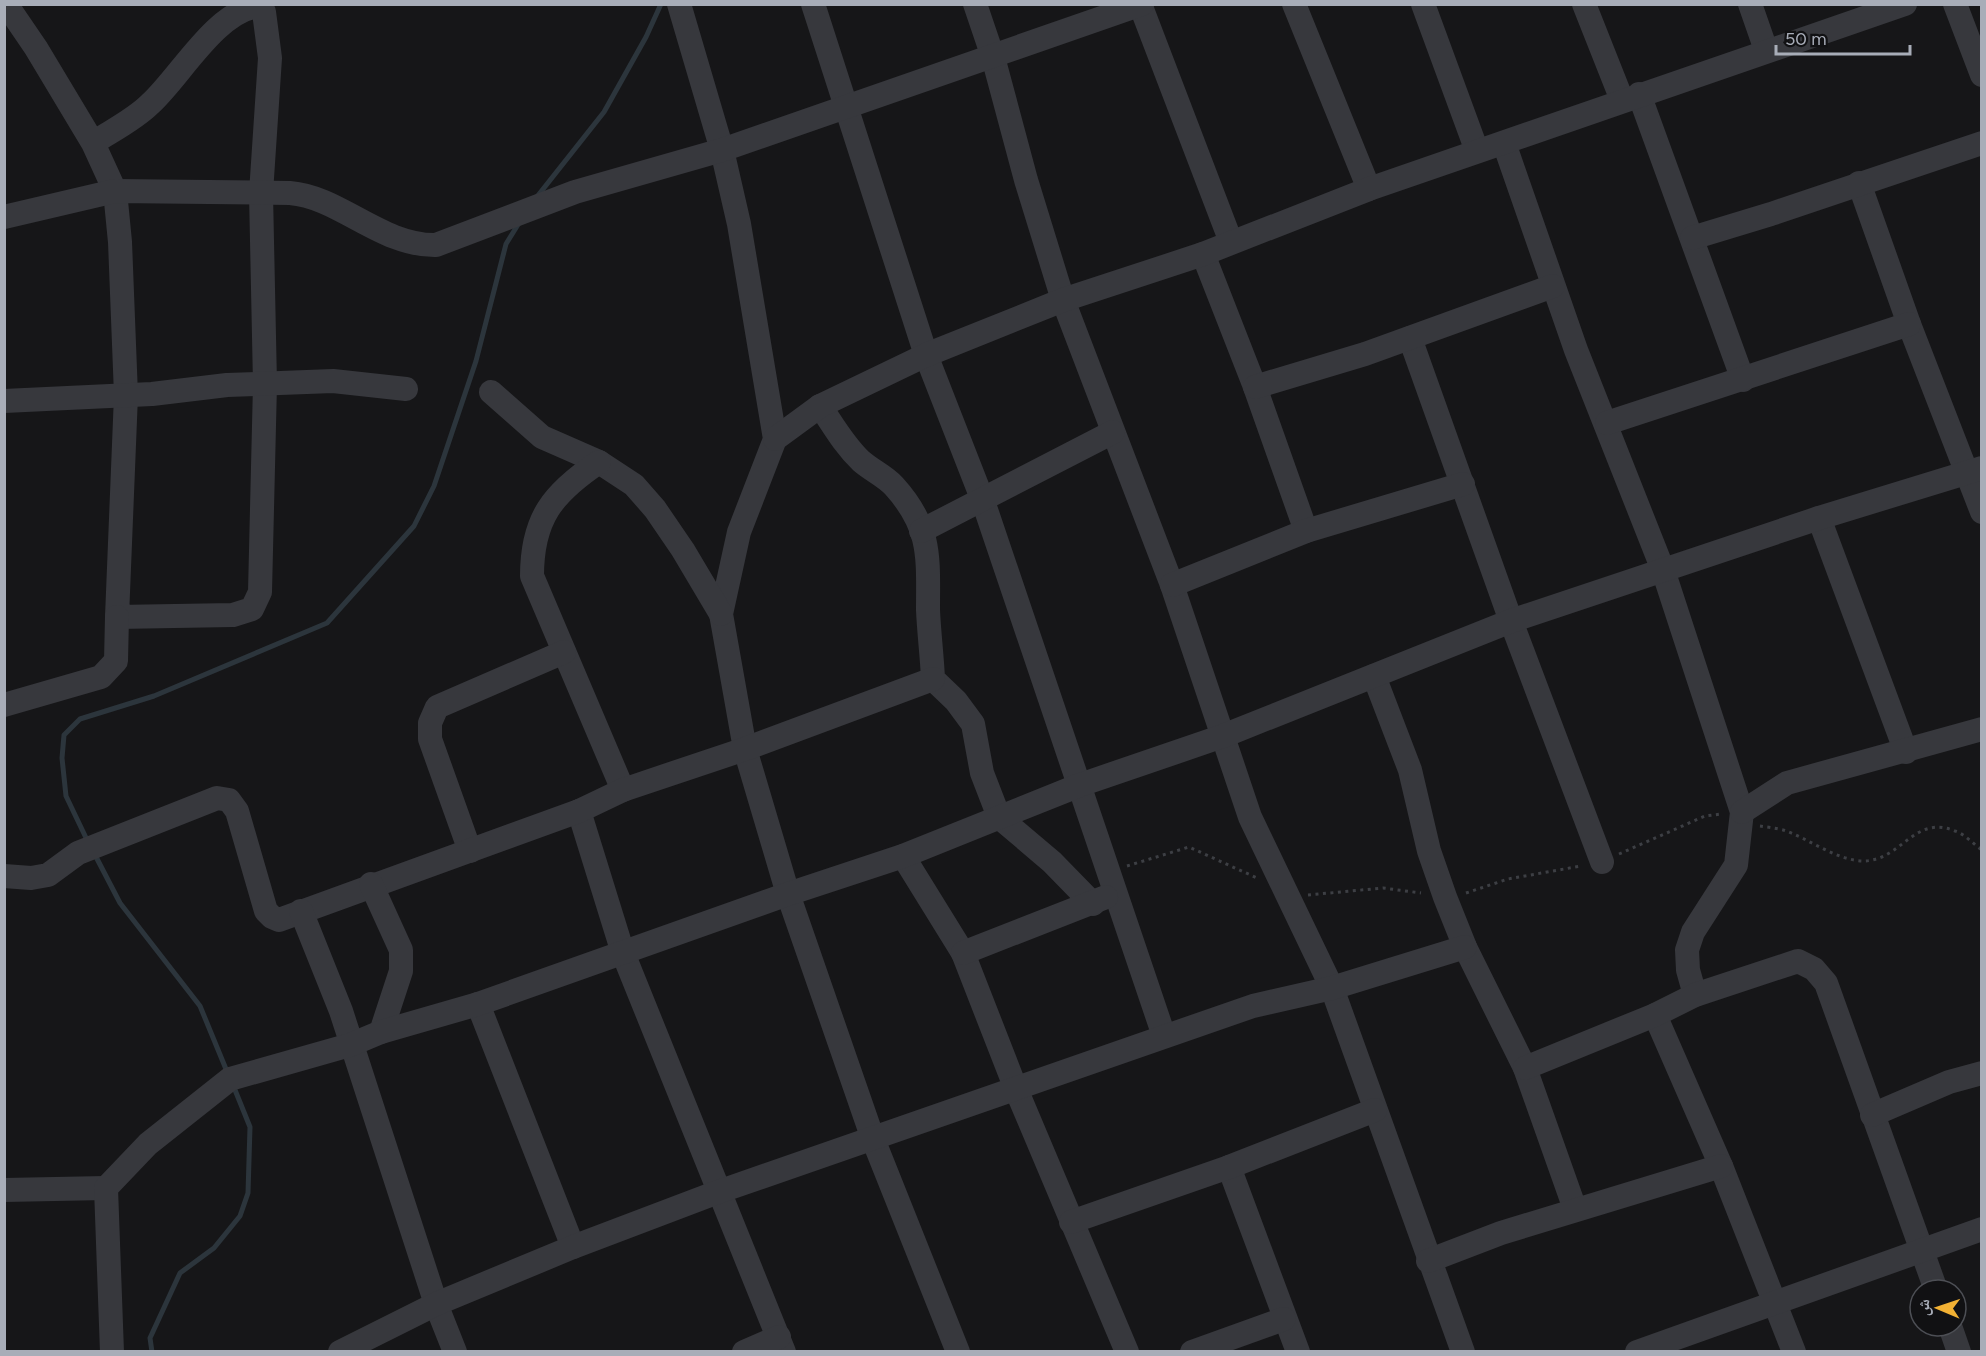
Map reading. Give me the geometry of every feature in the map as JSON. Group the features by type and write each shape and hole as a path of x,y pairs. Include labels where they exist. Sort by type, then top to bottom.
{"street":[{"path":"4,705 101,677 116,661 126,395 121,264 115,191 93,143 36,48 6,4"},
{"path":"679,4 722,150 752,290 775,439 739,532 721,614"},
{"path":"813,4 926,355 982,501 1164,1036"},
{"path":"975,4 993,57 1026,180 1063,300 1172,585 1250,817 1332,988 1428,1261 1463,1352"},
{"path":"1294,4 1369,189"},
{"path":"1422,4 1477,151"},
{"path":"1584,4 1664,169 1692,237 1743,380"},
{"path":"1750,4 1766,50"},
{"path":"775,439 820,406 926,355 1063,300 1203,254 1369,189 1477,151 1905,4"},
{"path":"1955,4 1982,75"},
{"path":"4,217 115,191 304,194 402,240 417,245 436,245 575,192 722,150 1141,5 1231,242"},
{"path":"93,143 150,105 190,57 222,26 249,7 258,6 264,12 270,58 261,193 265,384 260,592 252,609 233,615 117,617"},
{"path":"1504,143 1552,286 1663,570 1741,817 1736,865 1694,932 1687,951 1688,970 1695,995"},
{"path":"1692,237 1771,214 1982,143"},
{"path":"1858,183 1909,324 1974,470 1982,512"},
{"path":"1203,254 1255,387 1306,531"},
{"path":"1255,387 1323,368 1552,286"},
{"path":"1607,423 1909,324"},
{"path":"1410,338 1511,621 1602,862"},
{"path":"4,400 126,395 226,385 333,381 406,388"},
{"path":"491,392 542,437 559,447 599,462 634,485 655,509 721,614 745,749 788,894 873,1139 958,1352"},
{"path":"820,406 856,455 892,484 906,501 921,531 930,575 928,610 933,679 956,701 973,724 982,772 999,817 1065,874 1093,904"},
{"path":"921,531 1113,432"},
{"path":"599,462 553,499 543,517 532,553 532,576 623,790"},
{"path":"4,1190 106,1188 148,1144 230,1079 350,1045 381,1032 478,1005 788,894 903,856 1080,785 1223,736 1511,621 1819,518 1974,470"},
{"path":"1172,585 1306,531 1463,484"},
{"path":"1819,518 1906,752"},
{"path":"470,851 430,739 430,723 437,707 564,652"},
{"path":"1374,676 1410,770 1429,851 1445,897 1465,947 1525,1068 1575,1209"},
{"path":"4,876 31,878 48,875 78,853 217,798 229,800 237,811 266,911 279,920 371,884 579,811 623,790 745,749 933,679"},
{"path":"1741,817 1787,783 1906,752 1982,729"},
{"path":"579,811 623,953 718,1192 782,1344 744,1352"},
{"path":"903,856 963,953 1016,1089 1127,1352"},
{"path":"963,953 1093,904 1112,882"},
{"path":"371,884 401,950 401,971 381,1032"},
{"path":"301,911 341,1011 350,1045 436,1304 455,1352"},
{"path":"340,1352 436,1304 573,1247 718,1192 1253,1006 1332,988 1465,947"},
{"path":"1525,1068 1655,1015 1695,995 1798,961 1814,969 1826,983 1932,1278"},
{"path":"478,1005 573,1247"},
{"path":"1655,1015 1721,1166 1794,1352"},
{"path":"1872,1115 1950,1082 1982,1073"},
{"path":"1071,1222 1229,1167 1375,1110"},
{"path":"1428,1261 1501,1233 1575,1209 1721,1166"},
{"path":"1229,1167 1298,1352"},
{"path":"106,1188 112,1352"},
{"path":"1637,1352 1982,1229"},
{"path":"1192,1352 1284,1319"}],"path":[{"path":"1112,882 1189,846 1284,891 1319,895 1383,888 1445,897 1483,889 1508,879 1602,862 1705,816 1741,817 1863,861 1878,859 1920,830 1940,826 1958,831 1982,849"}],"waterway":[{"path":"536,198 604,112 646,37 661,4"},
{"path":"88,842 66,796 62,758 64,735 80,719 154,696 327,623 414,526 434,486 476,361 506,244 519,223"},
{"path":"94,853 120,903 200,1006 228,1074"},
{"path":"152,1352 150,1338 180,1273 214,1248 240,1216 248,1193 250,1127 233,1085"}]}
